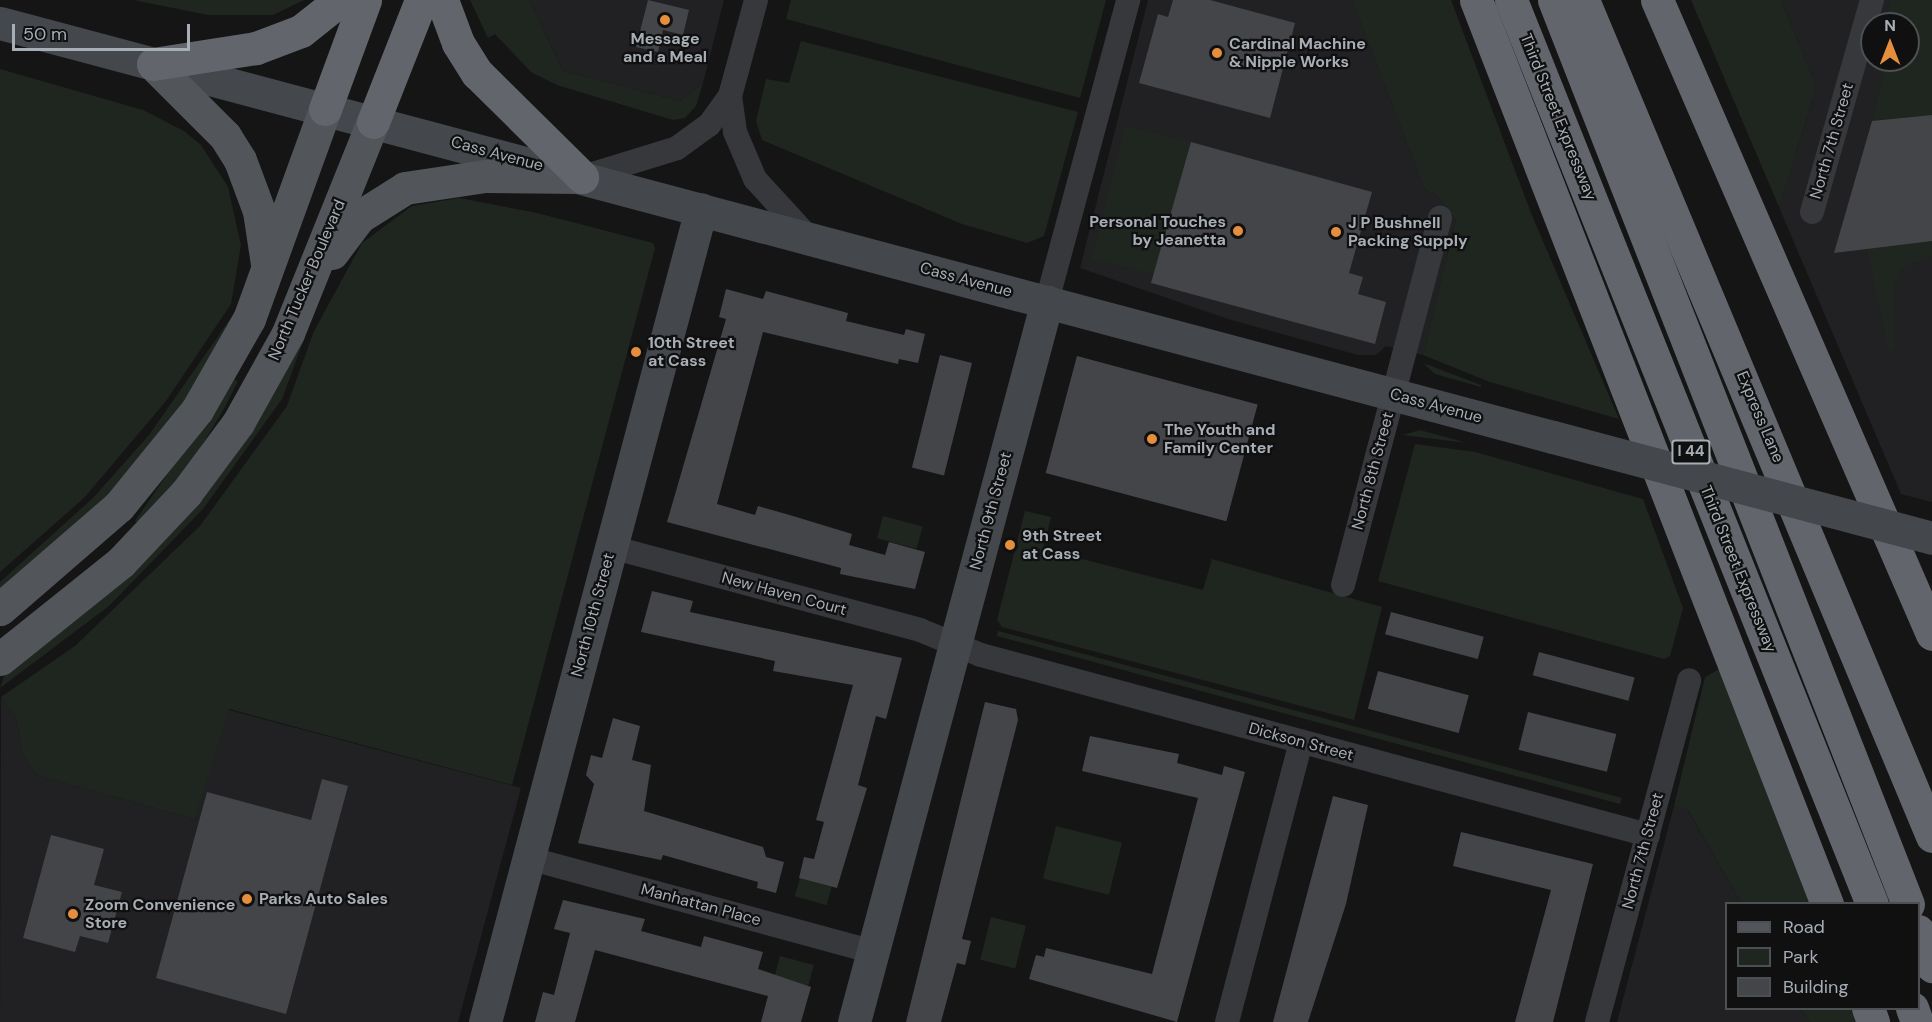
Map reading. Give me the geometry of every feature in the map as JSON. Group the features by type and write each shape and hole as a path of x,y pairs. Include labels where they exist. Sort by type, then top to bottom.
{"highway":[{"path":"153,64 256,48 301,31 340,0"},
{"path":"325,109 366,0"},
{"path":"373,122 421,0"},
{"path":"442,0 458,43 477,73 582,177"},
{"path":"1476,0 1827,902"},
{"name":"Third Street Expressway","path":"1511,0 1872,902"},
{"path":"1554,0 1908,902"},
{"name":"Express Lane","path":"1583,0 1932,836"},
{"path":"1657,0 1932,634"},
{"path":"1920,936 1932,966"}],"main road":[{"name":"Cass Avenue","path":"0,23 1932,538"},
{"path":"153,64 225,136 240,160 259,211 268,271"},
{"path":"0,609 72,552 167,452 239,341 268,271 325,109"},
{"name":"North Tucker Boulevard","path":"0,659 92,590 186,493 267,375 306,291 373,122"},
{"path":"306,291 359,217 405,188 485,176 582,177"},
{"name":"North 10th Street","path":"485,1022 701,209"},
{"name":"North 9th Street","path":"854,1022 1047,301"}],"street":[{"path":"582,177 677,148 709,125 730,96 756,0"},
{"name":"North 9th Street","path":"1047,301 1128,0"},
{"name":"North 7th Street","path":"1812,212 1872,0"},
{"path":"730,96 735,132 755,179 809,238"},
{"name":"North 8th Street","path":"1343,585 1440,218"},
{"name":"New Haven Court","path":"611,547 920,630 956,644"},
{"name":"Dickson Street","path":"956,644 1301,742 1648,835"},
{"name":"North 7th Street","path":"1597,1022 1689,680"},
{"path":"1227,1022 1301,742"},
{"name":"Manhattan Place","path":"528,858 873,951"}],"shaded area":[{"path":"529,0 724,0 703,83 680,101 563,71"},
{"path":"1148,0 1352,0 1425,190 1437,195 1456,220 1423,355 1386,346 1376,355 1358,355 1228,319 1080,268"},
{"path":"1781,0 1932,0 1932,502 1901,494 1779,207 1813,98 1813,78"},
{"path":"1,697 16,718 23,755 36,775 195,819 225,709 521,788 458,1022 0,1022"},
{"path":"1674,806 1687,809 1740,902 1725,902 1725,1010 1802,1010 1809,1022 1617,1022"}],"green space":[{"path":"133,0 304,0 273,15 208,15"},
{"path":"470,0 529,0 563,71 680,101 703,83 696,106 685,118 673,120 557,85 531,72 495,34 488,38"},
{"path":"791,0 1106,0 1080,98 786,19"},
{"path":"1352,0 1451,0 1531,213 1619,419 1490,382 1423,355 1456,220 1437,195 1425,190"},
{"path":"1691,0 1781,0 1813,78 1813,98 1779,207"},
{"path":"1891,0 1932,0 1932,115 1872,121 1884,72 1920,72 1920,12 1888,12"},
{"path":"801,41 1078,112 1044,236 1027,243 962,224 762,140 756,121 766,79 789,83"},
{"path":"0,69 143,110 184,131 201,145 228,187 241,245 231,304 166,401 84,498 0,572"},
{"path":"1125,126 1191,142 1158,275 1092,259"},
{"path":"459,198 537,213 653,243 655,248 512,785 229,709 195,819 36,775 23,755 16,718 1,697 75,646 200,526 287,406 314,331 362,243 412,206"},
{"path":"1932,241 1932,256 1900,268 1893,289 1895,347 1889,351 1867,248"},
{"path":"237,309 205,376 113,494 0,595 0,582 93,498 149,435"},
{"path":"303,342 282,399 203,509 109,606 0,688 4,676 123,578"},
{"path":"1423,363 1481,385 1481,387 1435,374"},
{"path":"233,379 238,381 224,409 188,468 139,524 135,521"},
{"path":"1420,430 1467,443 1403,435"},
{"path":"1415,444 1475,452 1643,499 1683,608 1670,656 1664,659 1378,581"},
{"path":"1025,511 1051,517 1043,549 1203,590 1212,559 1382,607 1354,720 1002,627 997,620"},
{"path":"883,516 923,527 917,549 877,538"},
{"path":"998,631 1622,798 1620,804 997,636"},
{"path":"1723,667 1812,902 1740,902 1688,810 1674,806 1705,677"},
{"path":"1056,826 1122,842 1109,895 1043,878"},
{"path":"800,878 832,887 826,905 795,896"},
{"path":"991,917 1026,926 1015,968 980,960"},
{"path":"780,956 814,965 808,986 774,977"},
{"path":"1802,1010 1851,1010 1856,1022 1809,1022"}],"building":[{"name":"Message and a Meal","path":"648,0 689,10 683,35 663,30 658,52 636,47"},
{"name":"Cardinal Machine & Nipple Works","path":"1173,0 1210,0 1295,23 1270,118 1139,83 1158,14 1168,17"},
{"path":"1932,115 1932,241 1834,253 1872,121"},
{"name":"Personal Touches by Jeanetta","path":"1191,142 1372,192 1349,273 1363,277 1358,294 1386,302 1375,344 1151,283"},
{"path":"726,289 763,299 766,291 848,313 846,321 904,335 906,329 925,334 918,363 899,359 898,364 763,332 717,504 755,515 758,506 793,516 852,534 849,545 885,555 889,542 925,552 915,589 840,574 841,568 667,522 726,319 719,317"},
{"path":"940,355 972,363 944,476 912,468"},
{"name":"The Youth and Family Center","path":"1077,356 1258,404 1226,521 1046,473"},
{"path":"652,591 693,601 690,612 902,658 886,719 876,716 858,785 867,788 837,888 799,878 804,857 814,859 824,822 816,820 853,685 773,671 775,661 641,632"},
{"path":"1391,612 1484,637 1478,659 1385,634"},
{"path":"1539,652 1635,678 1628,701 1533,675"},
{"path":"1378,671 1469,695 1459,733 1368,709"},
{"path":"985,702 1016,709 1018,720 962,939 971,941 965,965 957,963 941,1022 906,1022"},
{"path":"1528,712 1616,734 1607,772 1519,750"},
{"path":"613,718 640,726 632,760 651,765 644,811 763,847 766,857 784,862 776,893 757,888 758,882 663,855 661,860 578,843 594,784 586,775 591,755 602,758"},
{"path":"1090,736 1179,754 1177,763 1222,775 1224,766 1245,772 1177,1022 1029,979 1036,955 1044,957 1046,948 1152,974 1198,798 1082,771"},
{"name":"Parks Auto Sales","path":"322,779 348,786 286,1014 156,978 207,792 311,820"},
{"path":"1333,796 1368,805 1346,904 1308,1022 1273,1022"},
{"path":"1461,832 1593,864 1553,1022 1515,1022 1551,890 1453,866"},
{"name":"Zoom Convenience Store","path":"51,835 104,849 94,885 122,892 108,943 80,936 75,952 23,938"},
{"path":"563,900 645,919 641,931 701,947 704,936 763,952 758,969 811,987 801,1022 761,1022 768,996 595,950 575,1022 535,1022 543,992 554,995 570,933 554,929"}],"place":[{"name":"Message and a Meal","path":"665,20"},
{"name":"Cardinal Machine & Nipple Works","path":"1217,53"},
{"name":"Personal Touches by Jeanetta","path":"1238,231"},
{"name":"J P Bushnell Packing Supply","path":"1336,232"},
{"name":"10th Street at Cass","path":"636,352"},
{"name":"The Youth and Family Center","path":"1152,439"},
{"name":"9th Street at Cass","path":"1010,545"},
{"name":"Parks Auto Sales","path":"247,899"},
{"name":"Zoom Convenience Store","path":"73,914"}]}
